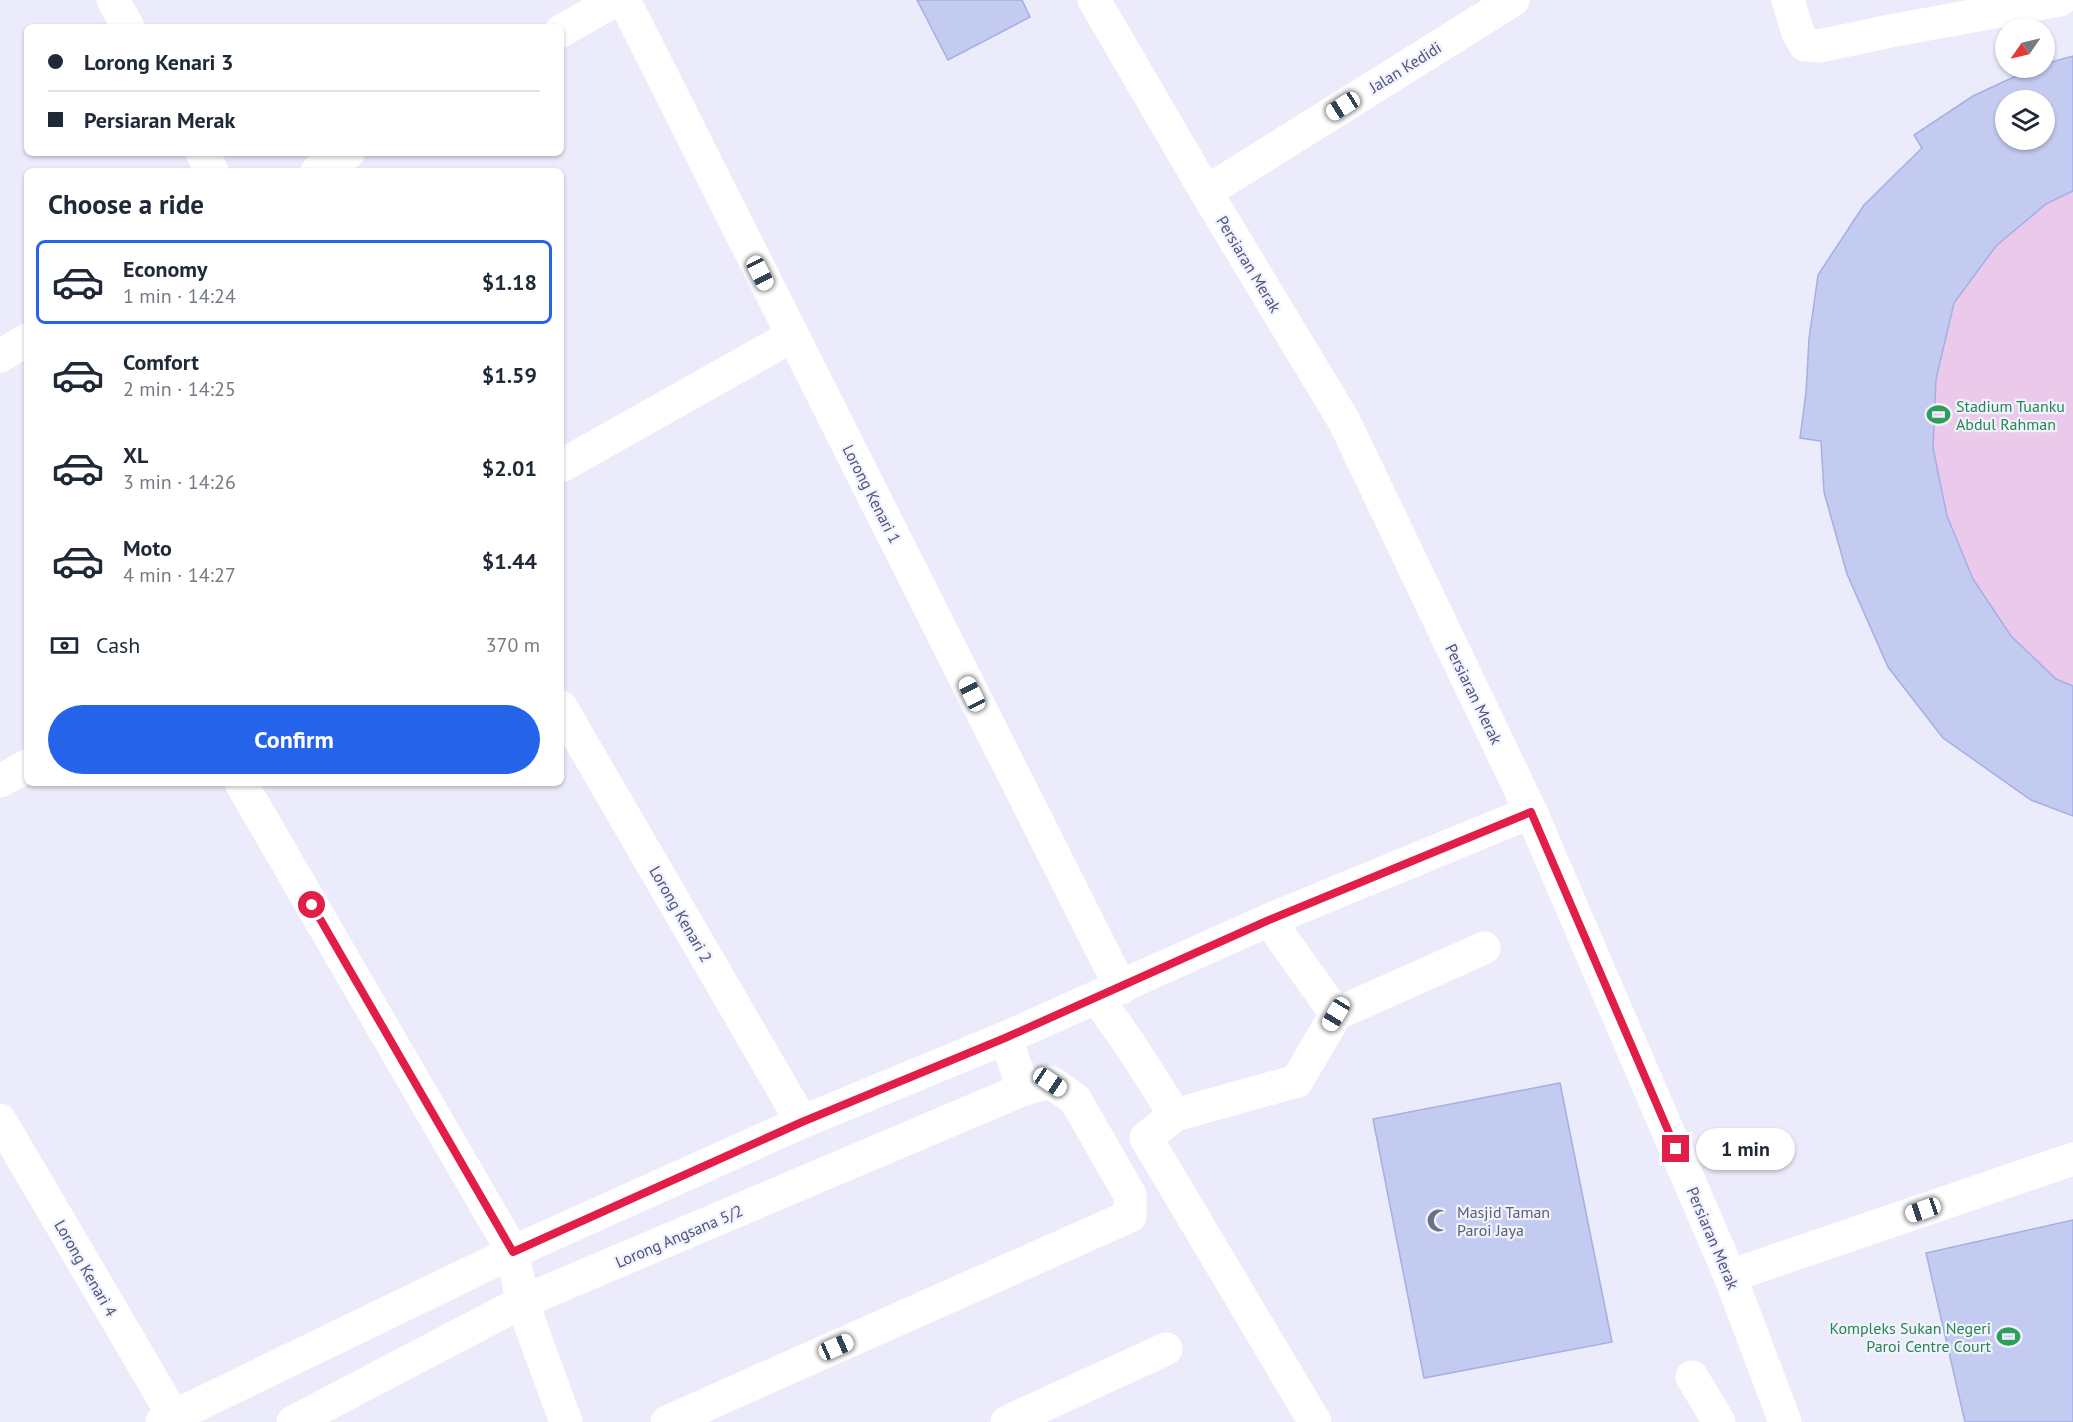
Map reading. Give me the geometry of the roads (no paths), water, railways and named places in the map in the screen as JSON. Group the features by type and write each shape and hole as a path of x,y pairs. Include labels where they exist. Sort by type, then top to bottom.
{"street":[{"path":"113,0 126,24"},
{"path":"564,29 616,0"},
{"name":"Lorong Kenari 1","path":"624,0 792,336 1109,993 1131,1046 1175,1115"},
{"name":"Persiaran Merak","path":"1094,0 1344,421 1531,812 1730,1276 1785,1422"},
{"path":"1788,0 1797,33 1805,45 1820,46 2060,0"},
{"name":"Jalan Kedidi","path":"1206,192 1503,2"},
{"path":"322,168 343,156"},
{"path":"564,464 792,336"},
{"path":"0,356 24,342"},
{"name":"Lorong Kenari 2","path":"564,712 802,1122"},
{"path":"0,781 24,767"},
{"path":"243,786 513,1252 522,1302 566,1422"},
{"path":"167,1419 513,1252 802,1122 1005,1038 1269,920 1531,812"},
{"path":"1269,920 1336,1014"},
{"path":"1315,1422 1146,1138 1175,1115 1297,1081 1336,1014 1484,948"},
{"path":"1005,1038 1024,1089"},
{"name":"Lorong Angsana 5/2","path":"292,1422 522,1302 1024,1089 1050,1082 1075,1099 1130,1195 1130,1216 667,1422"},
{"name":"Lorong Kenari 4","path":"0,1120 167,1419"},
{"path":"1730,1276 2073,1159"},
{"path":"1007,1422 1166,1348"},
{"path":"1692,1377 1719,1422"}],"place":[{"name":"Stadium Tuanku Abdul Rahman","path":"1938,415"},
{"name":"Masjid Taman Paroi Jaya","path":"1439,1221"},
{"name":"Kompleks Sukan Negeri Paroi Centre Court","path":"2009,1337"}]}
